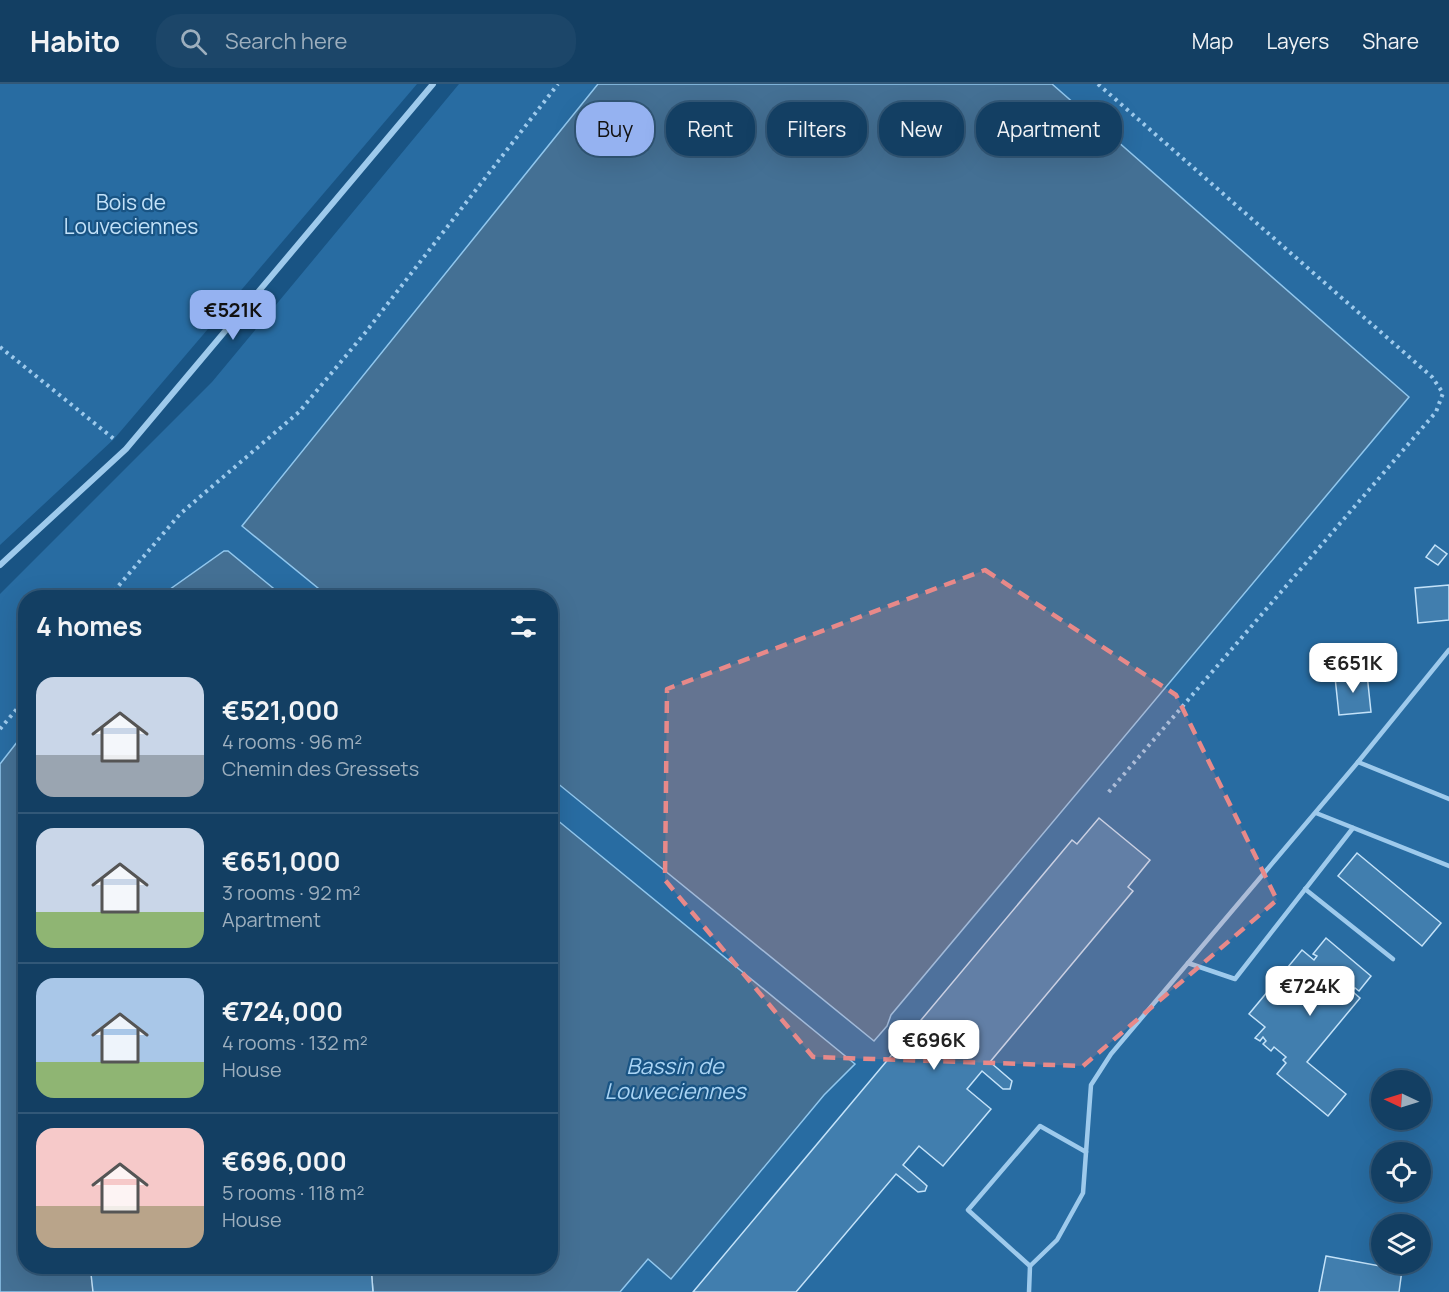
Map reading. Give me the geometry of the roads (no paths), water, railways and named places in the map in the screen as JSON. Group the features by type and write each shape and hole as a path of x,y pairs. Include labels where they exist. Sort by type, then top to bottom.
{"street":[{"path":"0,565 126,449 433,84"}],"lane":[{"path":"1029,1292 1030,1266 1057,1240 1083,1193 1091,1085 1111,1054 1316,813 1449,650"},
{"path":"1358,762 1449,799"},
{"path":"1316,813 1449,866"},
{"path":"1188,963 1235,979 1353,828"},
{"path":"1305,890 1393,959"},
{"path":"1030,1266 968,1210 1040,1126 1086,1152"}],"water":[{"path":"598,84 1052,84 1073,102 976,102 976,156 1122,156 1122,145 1409,397 891,1015 887,1026 874,1041 558,784 558,590 320,590 242,526 576,111 576,156 654,156 654,102 584,102"},
{"path":"224,551 228,551 275,590 169,590"},
{"path":"18,741 18,1274 92,1274 93,1292 0,1292 0,764"},
{"name":"Bassin de Louveciennes","path":"558,821 855,1064 824,1095 671,1279 648,1259 620,1292 373,1292 372,1274 558,1274"}],"park label":[{"name":"Bois de Louveciennes","path":"131,215"}]}
